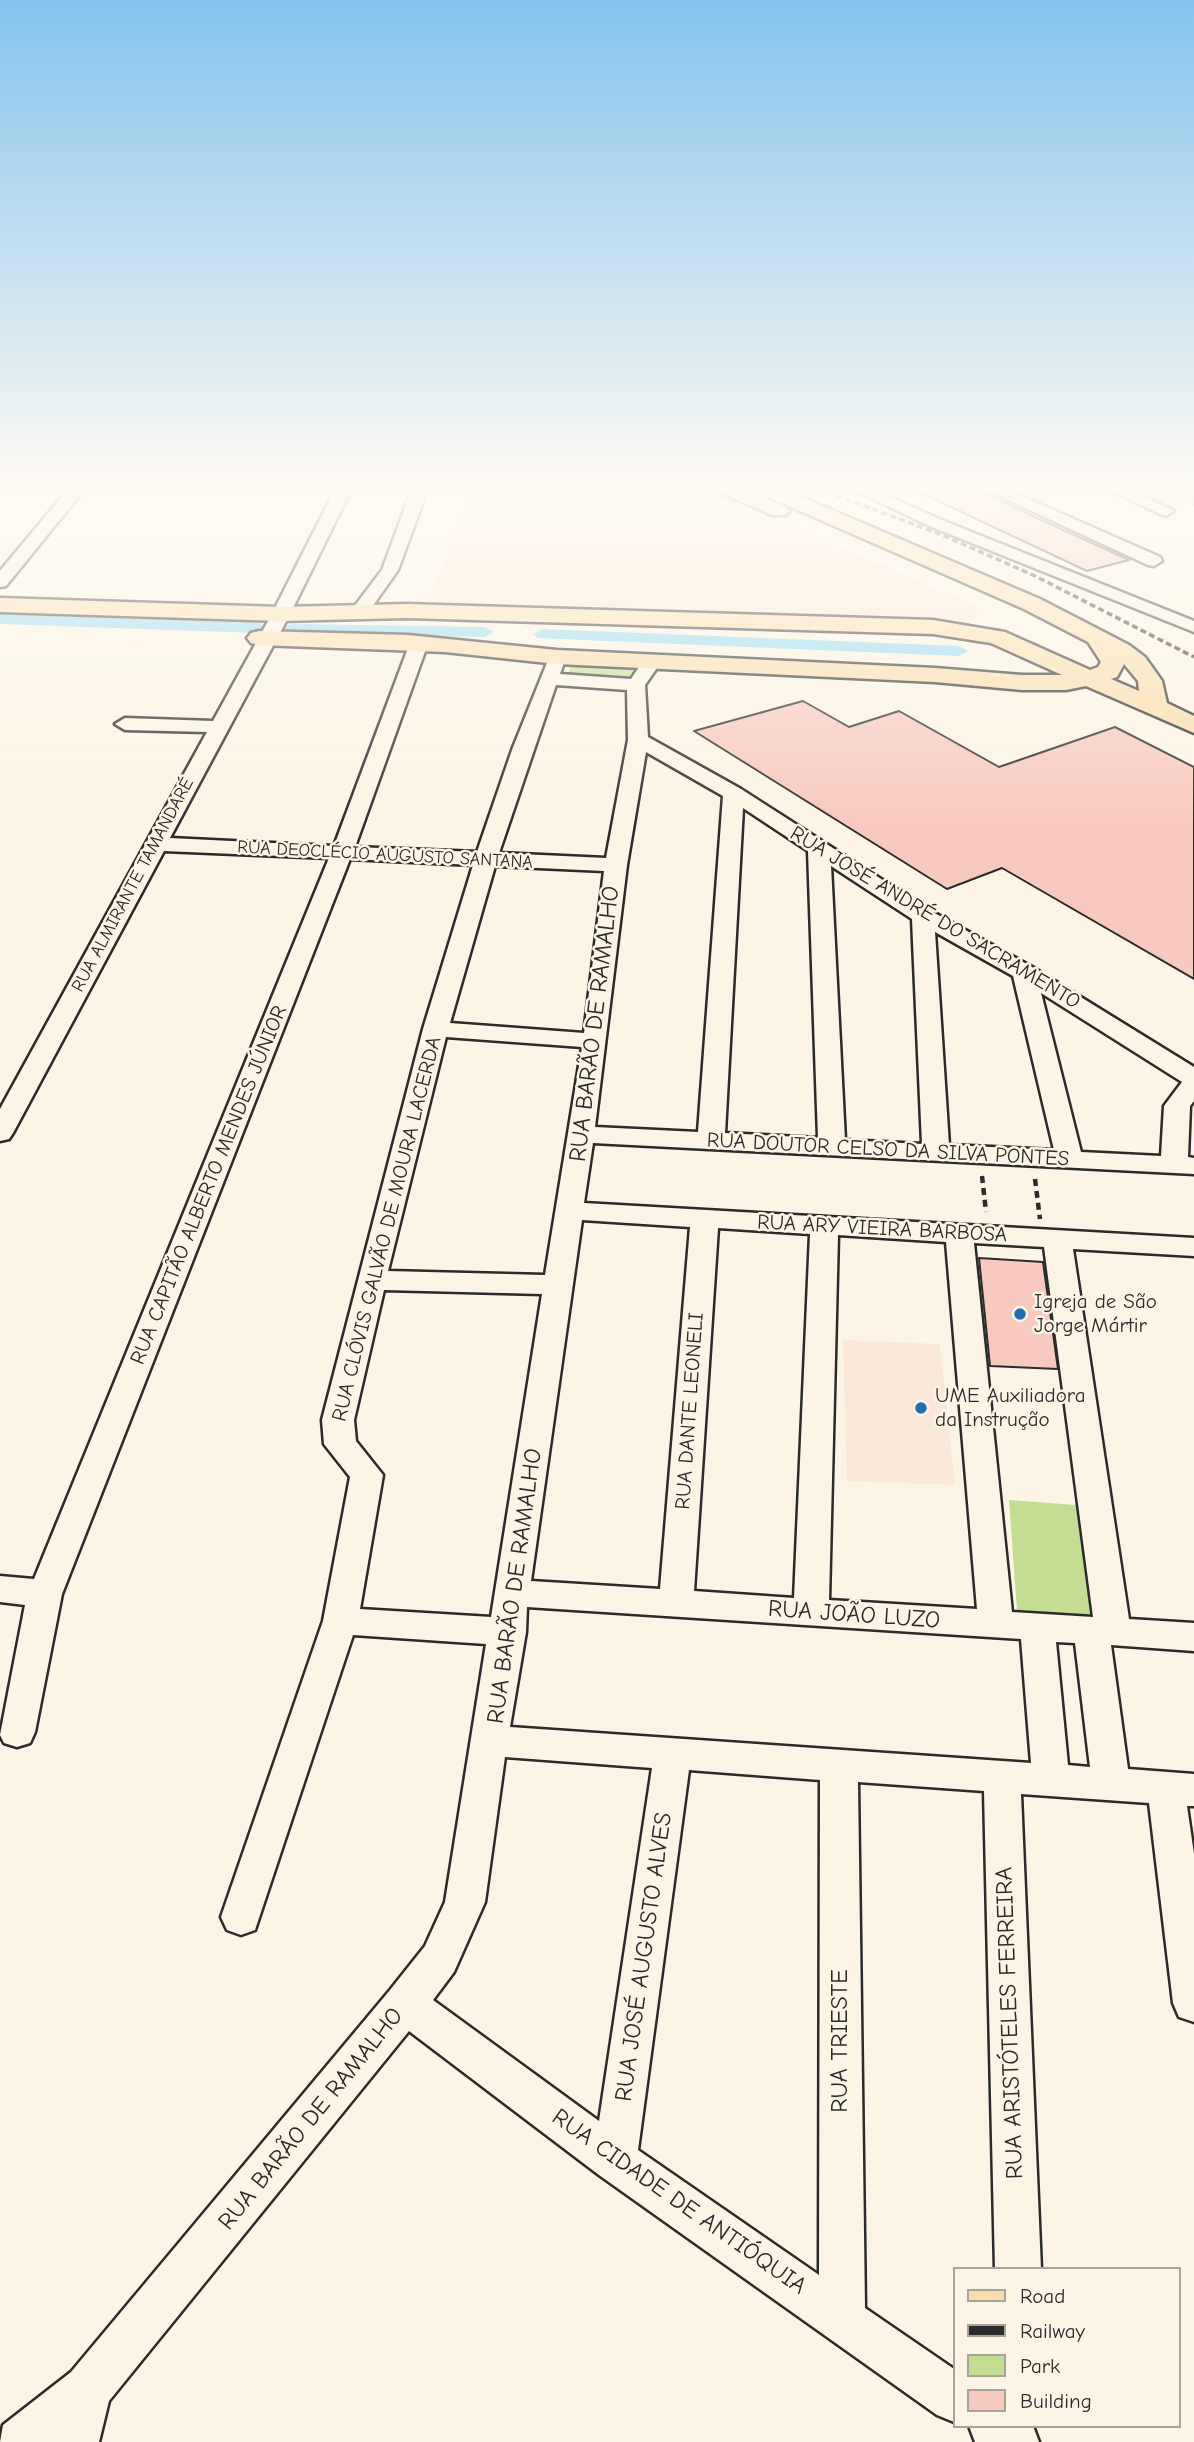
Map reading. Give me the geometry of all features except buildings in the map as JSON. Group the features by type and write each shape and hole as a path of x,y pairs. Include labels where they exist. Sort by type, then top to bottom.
{"main road":[{"path":"328,600 363,607 407,611 519,633 552,668 644,674 960,676 1040,683 1076,683 1108,672 1113,662 1096,637"},
{"path":"983,600 998,608 1006,620 1004,629 994,642 1000,656 1040,683 1087,704"},
{"path":"1022,600 1121,650 1136,662 1150,681 1155,708"},
{"path":"0,605 275,626 419,643 519,633 933,627 997,637 1194,725"},
{"path":"241,637 275,626 407,611"},
{"path":"0,627 94,631"}],"street":[{"name":"RUA ALMIRANTE TAMANDARÉ","path":"0,1133 289,600"},
{"path":"363,607 368,600"},
{"path":"1128,600 1194,627"},
{"name":"RUA CAPITÃO ALBERTO MENDES JÚNIOR","path":"17,1732 45,1594 342,852 419,643"},
{"name":"RUA CLÓVIS GALVÃO DE MOURA LACERDA","path":"241,1917 340,1621 367,1475 340,1444 338,1420 371,1280 435,1029 484,859 552,668"},
{"name":"RUA BARÃO DE RAMALHO","path":"20,2442 89,2389 405,2004 439,1959 465,1902 582,1134 616,865 638,740 644,674"},
{"path":"125,724 219,727"},
{"name":"RUA JOSÉ ANDRÉ DO SACRAMENTO","path":"638,740 734,793 923,916 1024,972 1194,1080"},
{"path":"711,1141 734,793"},
{"name":"RUA DEOCLÉCIO AUGUSTO SANTANA","path":"155,844 616,865"},
{"path":"819,850 832,1147"},
{"path":"923,916 936,1152"},
{"path":"1024,972 1069,1158"},
{"path":"435,1029 595,1041"},
{"path":"1184,1165 1177,1107 1194,1080"},
{"name":"RUA DOUTOR CELSO DA SILVA PONTES","path":"582,1134 1184,1165"},
{"name":"RUA ARY VIEIRA BARBOSA","path":"570,1212 1194,1247"},
{"name":"RUA DANTE LEONELI","path":"676,1603 705,1219"},
{"path":"811,1613 824,1226"},
{"path":"973,1234 996,1624"},
{"path":"1050,1239 1102,1631 1111,1784"},
{"path":"371,1280 559,1285"},
{"path":"0,1589 45,1594"},
{"name":"RUA JOÃO LUZO","path":"514,1593 1194,1637"},
{"path":"340,1621 508,1632"},
{"path":"1037,1626 1051,1779"},
{"path":"491,1741 1180,1789 1194,2003"},
{"name":"RUA JOSÉ AUGUSTO ALVES","path":"615,2160 673,1754"},
{"name":"RUA TRIESTE","path":"839,1765 842,2317"},
{"name":"RUA ARISTÓTELES FERREIRA","path":"1002,1776 1018,2267"},
{"name":"RUA CIDADE DE ANTIÓQUIA","path":"405,2004 615,2160 953,2397"},
{"name":"RUA BARÃO DE RAMALHO","path":"75,2442 89,2389"},
{"path":"996,2428 1015,2442"}],"path":[{"path":"973,1234 981,1154"},
{"path":"1033,1157 1050,1239"}],"shaded area":[{"path":"962,600 987,611 969,620 428,601"},
{"name":"UME Auxiliadora da Instrução","path":"843,1340 940,1344 955,1485 847,1481"}],"green space":[{"path":"572,664 628,668 637,675 631,680 566,678"},
{"path":"1009,1500 1089,1506 1107,1617 1017,1610"}],"waterway":[{"path":"0,619 258,628"},
{"path":"294,629 485,632"},
{"path":"543,634 959,651"}],"railway":[{"path":"1082,600 1194,657"}],"place":[{"name":"Igreja de São Jorge Mártir","path":"1020,1314"},
{"name":"UME Auxiliadora da Instrução","path":"921,1408"}]}
